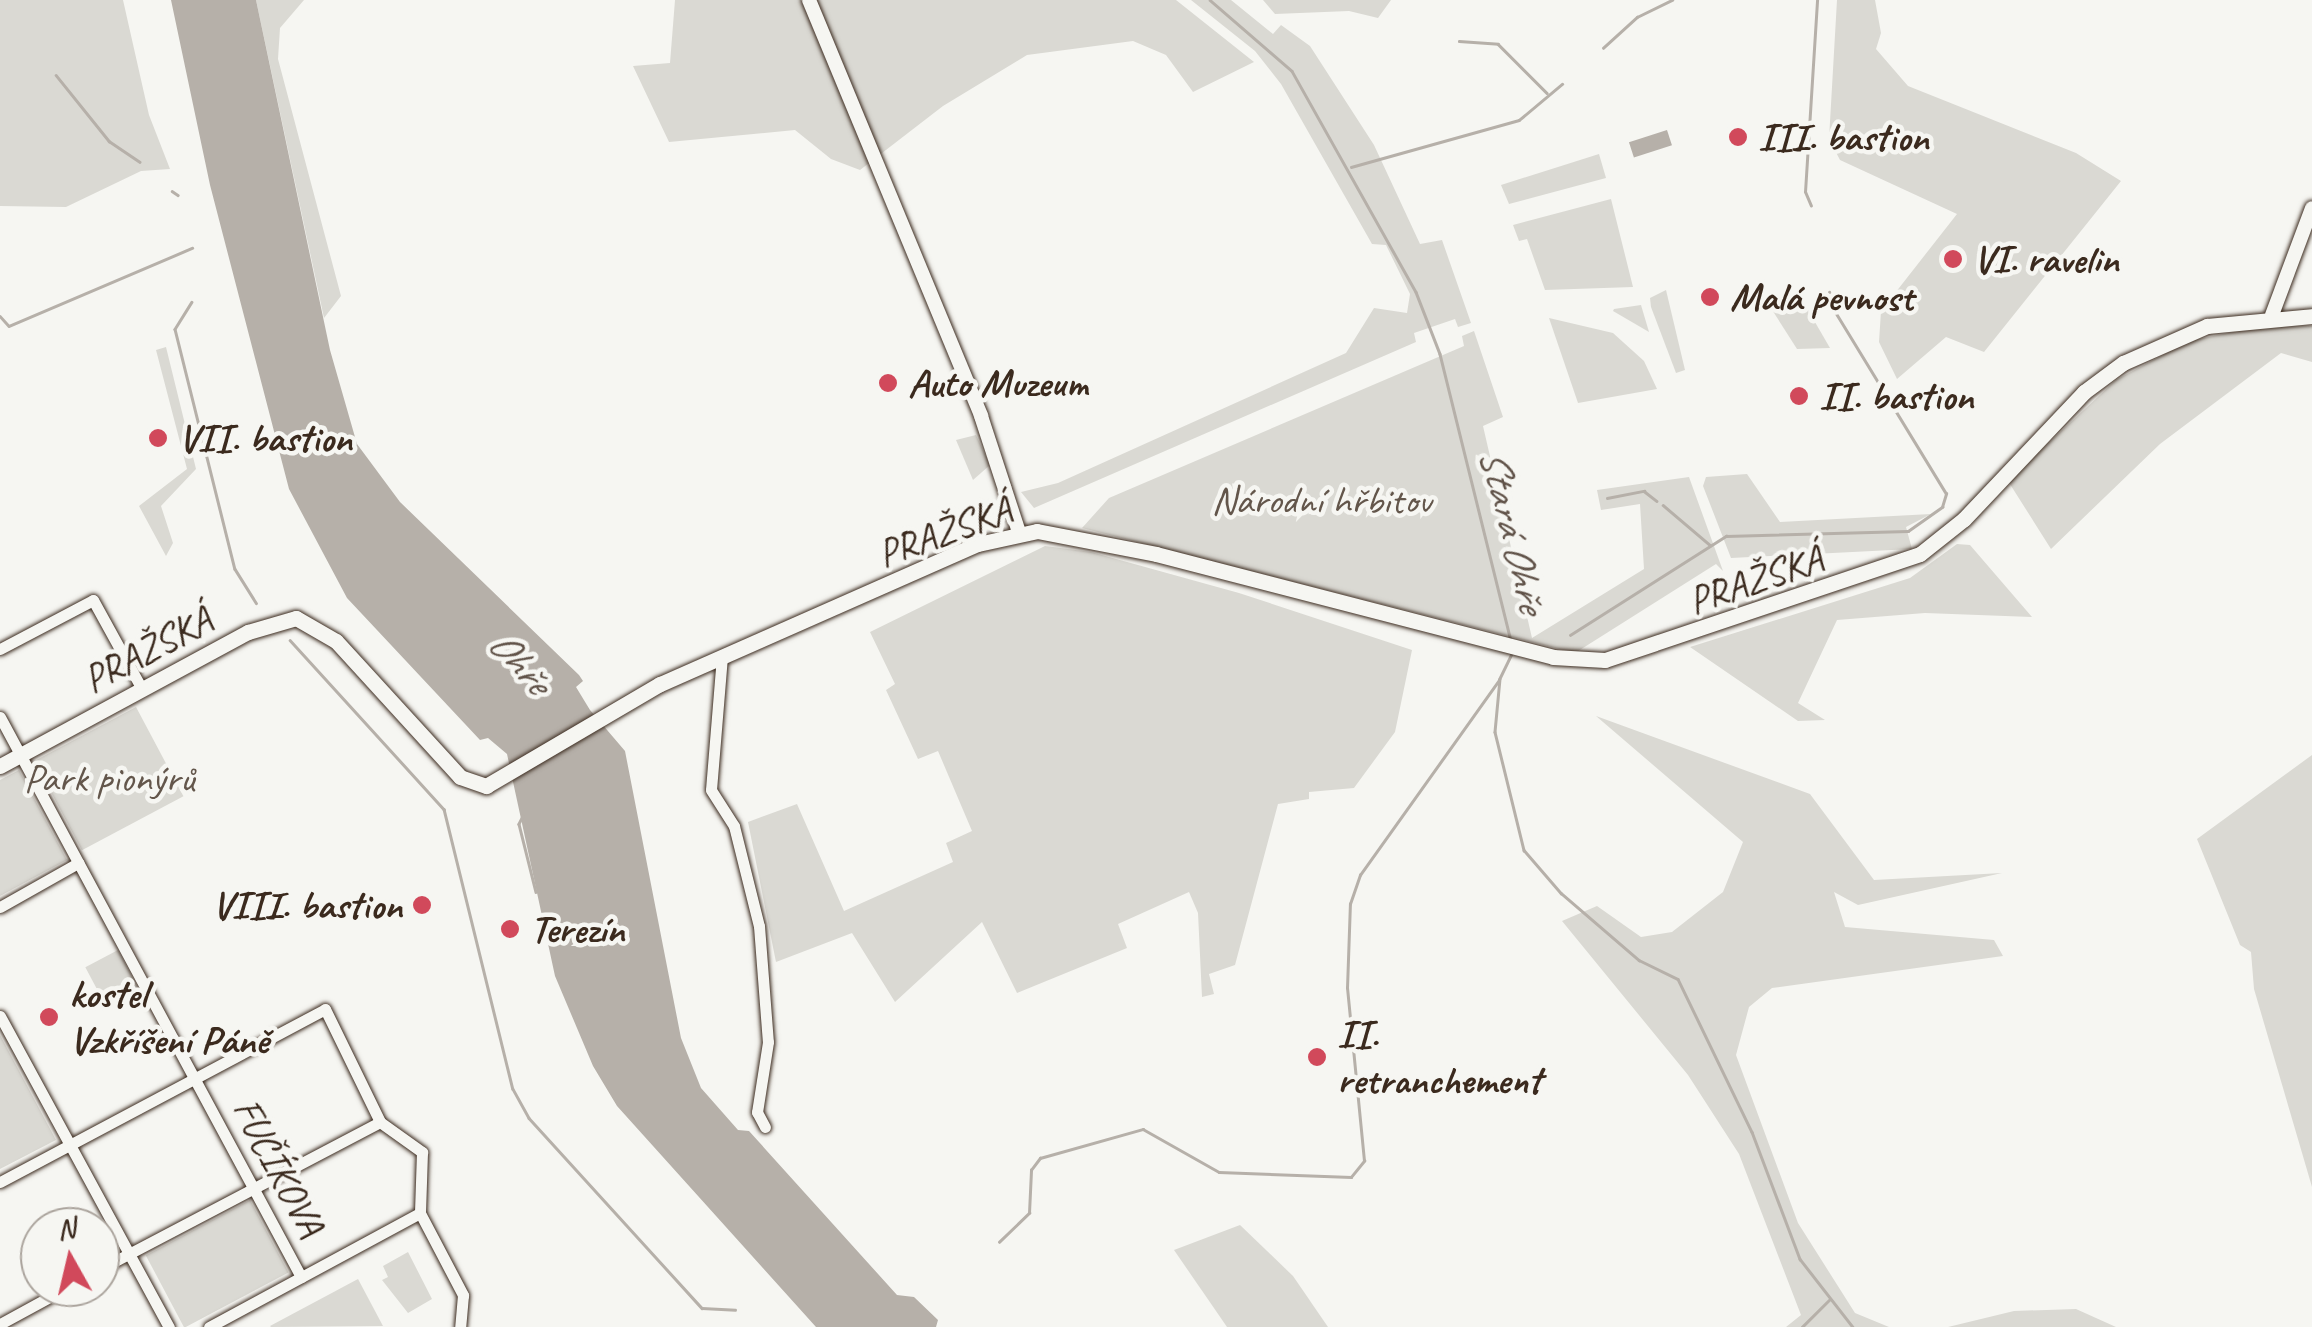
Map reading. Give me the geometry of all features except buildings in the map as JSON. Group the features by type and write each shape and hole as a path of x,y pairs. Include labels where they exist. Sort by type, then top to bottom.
{"main road":[{"name":"PRAŽSKÁ","path":"0,766 270,622 304,619 336,641 460,777 473,786 494,782 606,712 722,656 1019,532 1053,532 1156,554 1528,651 1589,661 1626,655 1884,570 1938,543 2084,392 2123,363 2180,334 2272,315 2312,316"}],"street":[{"path":"810,0 981,416 1019,532"},
{"path":"2272,315 2312,208"},
{"path":"0,649 93,600 142,689"},
{"path":"722,656 711,790 734,826 759,926 768,1042 757,1112 765,1127"},
{"name":"FUČÍKOVA","path":"0,718 301,1277"},
{"path":"0,906 78,863"},
{"path":"0,1182 325,1008 380,1122 422,1152 420,1213 463,1295 460,1327"},
{"path":"0,1016 168,1327"},
{"path":"120,1258 380,1122"},
{"path":"210,1327 420,1213"},
{"path":"0,1324 31,1307"}],"green space":[{"path":"0,0 123,0 149,115 170,169 141,171 66,207 0,206"},
{"path":"256,0 304,0 280,28 278,59 341,296 324,318"},
{"path":"675,0 1176,0 1254,62 1193,92 1166,55 1133,41 1027,55 943,106 860,170 831,159 795,130 669,142 633,66 670,63"},
{"path":"1191,0 1231,0 1273,34 1281,25 1310,46 1374,145 1420,244 1442,240 1471,323 1458,327 1455,319 1414,333 1416,342 1034,508 1021,492 1058,483 1346,353 1374,308 1407,313 1410,294 1386,245 1372,244 1281,84 1255,51"},
{"path":"1263,0 1391,0 1378,18 1349,11 1275,14"},
{"path":"1837,0 1875,0 1881,33 1876,49 1908,86 2076,153 2121,181 1984,352 1946,337 1897,379 1879,342 1881,311 1957,214 1840,160 1829,139"},
{"path":"1599,154 1606,178 1509,204 1501,185"},
{"path":"1611,199 1633,287 1545,290 1527,239 1519,241 1513,225"},
{"path":"1666,290 1685,370 1676,373 1651,307 1650,298"},
{"path":"1801,298 1830,348 1797,349 1769,305"},
{"path":"1641,305 1649,332 1613,311 1614,309"},
{"path":"1549,318 1613,333 1644,361 1657,389 1578,403"},
{"path":"2312,326 2312,362 2281,353 2160,444 2051,549 2008,481 2116,380 2189,341 2258,327"},
{"name":"Národní hřbitov","path":"1474,331 1503,417 1483,426 1532,638 1644,569 1640,504 1601,510 1597,490 1689,477 1723,571 1716,564 1575,653 1082,528 1109,498 1464,346 1462,336"},
{"path":"166,347 196,469 161,506 173,543 166,556 139,506 187,469 156,350"},
{"path":"976,435 990,465 973,480 956,440"},
{"path":"1747,474 1780,522 1931,514 1906,527 1912,549 1731,558 1703,486 1706,477"},
{"path":"1957,544 1970,545 2032,617 1925,613 1837,620 1798,703 1825,720 1798,721 1690,647 1910,578"},
{"path":"1045,546 1091,552 1239,593 1412,650 1395,732 1354,788 1309,792 1309,799 1278,804 1235,965 1209,974 1214,994 1202,997 1198,913 1189,892 1118,924 1127,948 1017,993 982,922 895,1002 852,933 776,962 748,822 797,804 844,911 953,862 946,843 972,831 938,751 918,759 886,690 895,684 870,632"},
{"name":"Park pionýrů","path":"136,707 183,796 82,850 34,761"},
{"path":"1596,716 1810,794 1874,880 2002,873 1858,905 1834,892 1845,927 1994,940 2003,956 1772,988 1749,1007 1736,1055 1798,1223 1855,1313 1889,1327 1786,1327 1801,1315 1739,1154 1688,1075 1562,921 1597,906 1641,937 1672,932 1723,892 1743,842"},
{"path":"2312,755 2312,1187 2254,989 2251,952 2240,945 2197,839"},
{"path":"19,770 67,860 0,896 0,780"},
{"path":"118,950 140,991 107,1009 85,967"},
{"path":"0,1035 56,1140 0,1169"},
{"path":"250,1200 288,1272 184,1327 146,1255"},
{"path":"1240,1225 1293,1276 1328,1327 1227,1327 1174,1250"},
{"path":"408,1252 432,1299 408,1313 382,1280 388,1277 383,1266"},
{"path":"358,1279 383,1326 270,1326"},
{"path":"2076,1309 2116,1327 1948,1327 2014,1311"}],"water":[{"name":"Ohře","path":"171,0 256,0 330,350 357,444 400,502 579,675 583,681 576,687 625,751 681,1038 701,1088 738,1130 749,1131 897,1295 914,1297 938,1320 936,1327 816,1327 617,1106 593,1066 555,976 507,754 488,738 480,740 347,598 289,489 210,185"},
{"path":"1667,130 1672,145 1634,158 1629,142"}],"waterway":[{"name":"Stará Ohře","path":"1210,0 1292,71 1416,292 1440,354 1511,641"},
{"path":"1603,48 1637,17 1672,0"},
{"path":"1811,206 1805,192 1817,0"},
{"path":"1459,41 1498,44 1547,93"},
{"path":"56,75 109,141 140,162"},
{"path":"1351,167 1519,120 1562,84"},
{"path":"172,191 178,195"},
{"path":"0,316 9,326 192,248"},
{"path":"1570,635 1726,536 1908,531 1942,507 1946,494 1833,309 1829,292"},
{"path":"192,302 175,329 235,569 256,603"},
{"path":"1607,498 1644,491 1657,501"},
{"path":"1663,505 1710,545"},
{"path":"290,640 444,809 513,1089 529,1118 702,1308 735,1310"},
{"name":"Stará Ohře","path":"1512,654 1500,679 1495,732 1524,850 1561,893 1639,960 1678,979 1752,1132 1800,1259 1853,1327"},
{"path":"999,1242 1029,1213 1031,1170 1040,1158 1143,1129 1219,1172 1351,1177 1364,1161 1347,988 1350,904 1360,875 1499,680"},
{"path":"523,816 519,824 536,892"},
{"path":"1802,1327 1829,1300"}],"place":[{"name":"III. bastion","path":"1738,137"},
{"name":"VI. ravelin","path":"1953,259"},
{"name":"Malá pevnost","path":"1710,297"},
{"name":"Auto Muzeum","path":"888,383"},
{"name":"II. bastion","path":"1799,396"},
{"name":"VII. bastion","path":"158,438"},
{"name":"VIII. bastion","path":"422,905"},
{"name":"Terezín","path":"510,929"},
{"name":"kostel Vzkříšení Páně","path":"49,1017"},
{"name":"II. retranchement","path":"1317,1057"}]}
